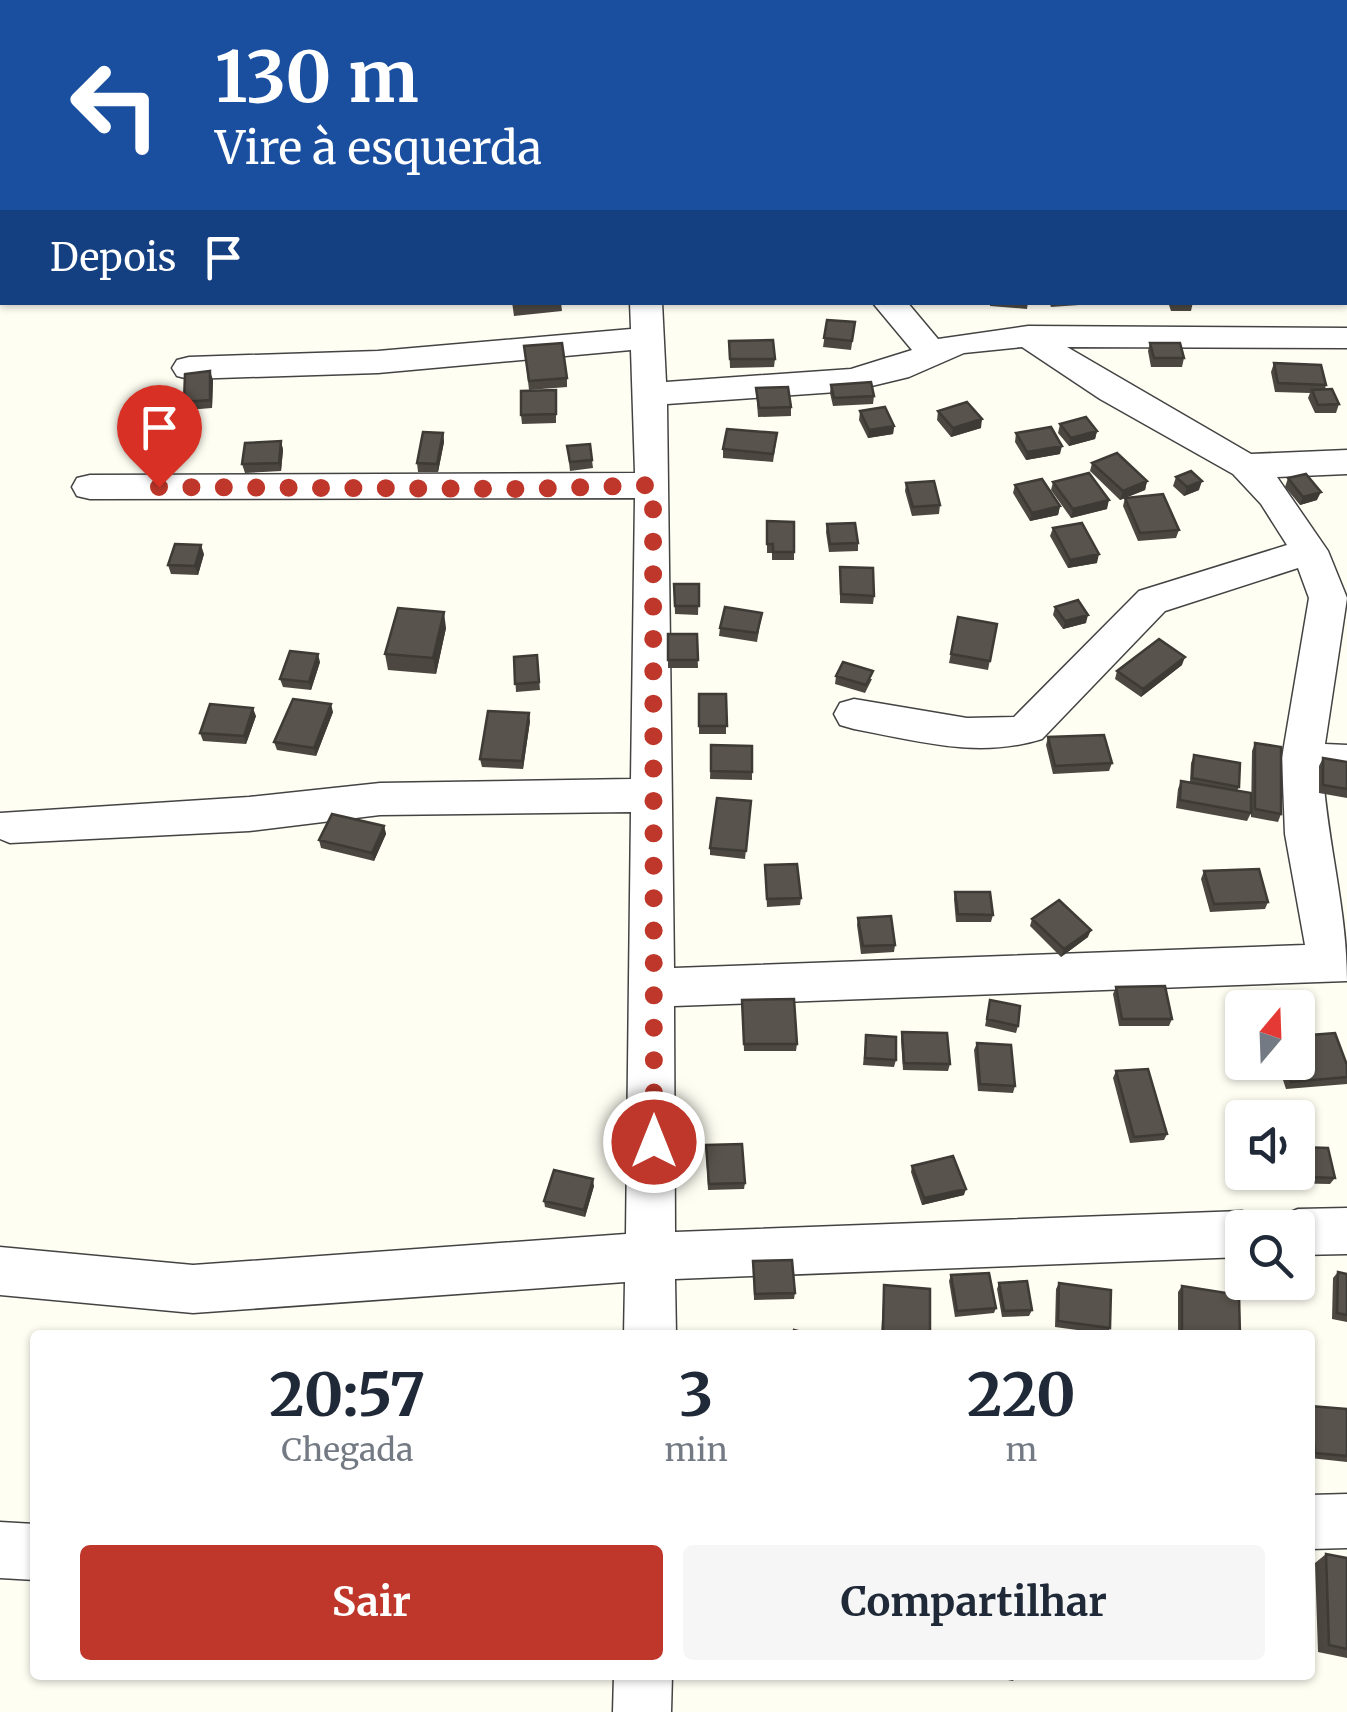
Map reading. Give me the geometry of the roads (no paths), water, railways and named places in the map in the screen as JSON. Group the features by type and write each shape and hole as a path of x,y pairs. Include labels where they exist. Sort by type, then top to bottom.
{"street":[{"path":"891,305 918,332 930,352"},
{"path":"189,368 378,362 560,343 647,321 653,394 650,1330"},
{"path":"654,988 1338,962 1306,834 1302,758 1337,598 1274,496 1245,466 1112,391 1028,336"},
{"path":"653,394 851,380 897,369 958,343 1028,336 1347,338"},
{"path":"1245,466 1347,462"},
{"path":"90,486 527,489 653,485"},
{"path":"854,714 986,735 1014,735 1028,728 1152,601 1310,551"},
{"path":"1302,758 1347,761"},
{"path":"10,826 250,814 380,799 652,795"},
{"path":"1315,1232 1347,1231"},
{"path":"0,1270 194,1290 652,1256 1225,1235"},
{"path":"1315,1522 1347,1521"},
{"path":"0,1550 30,1552"},
{"path":"642,1712 643,1680"}]}
